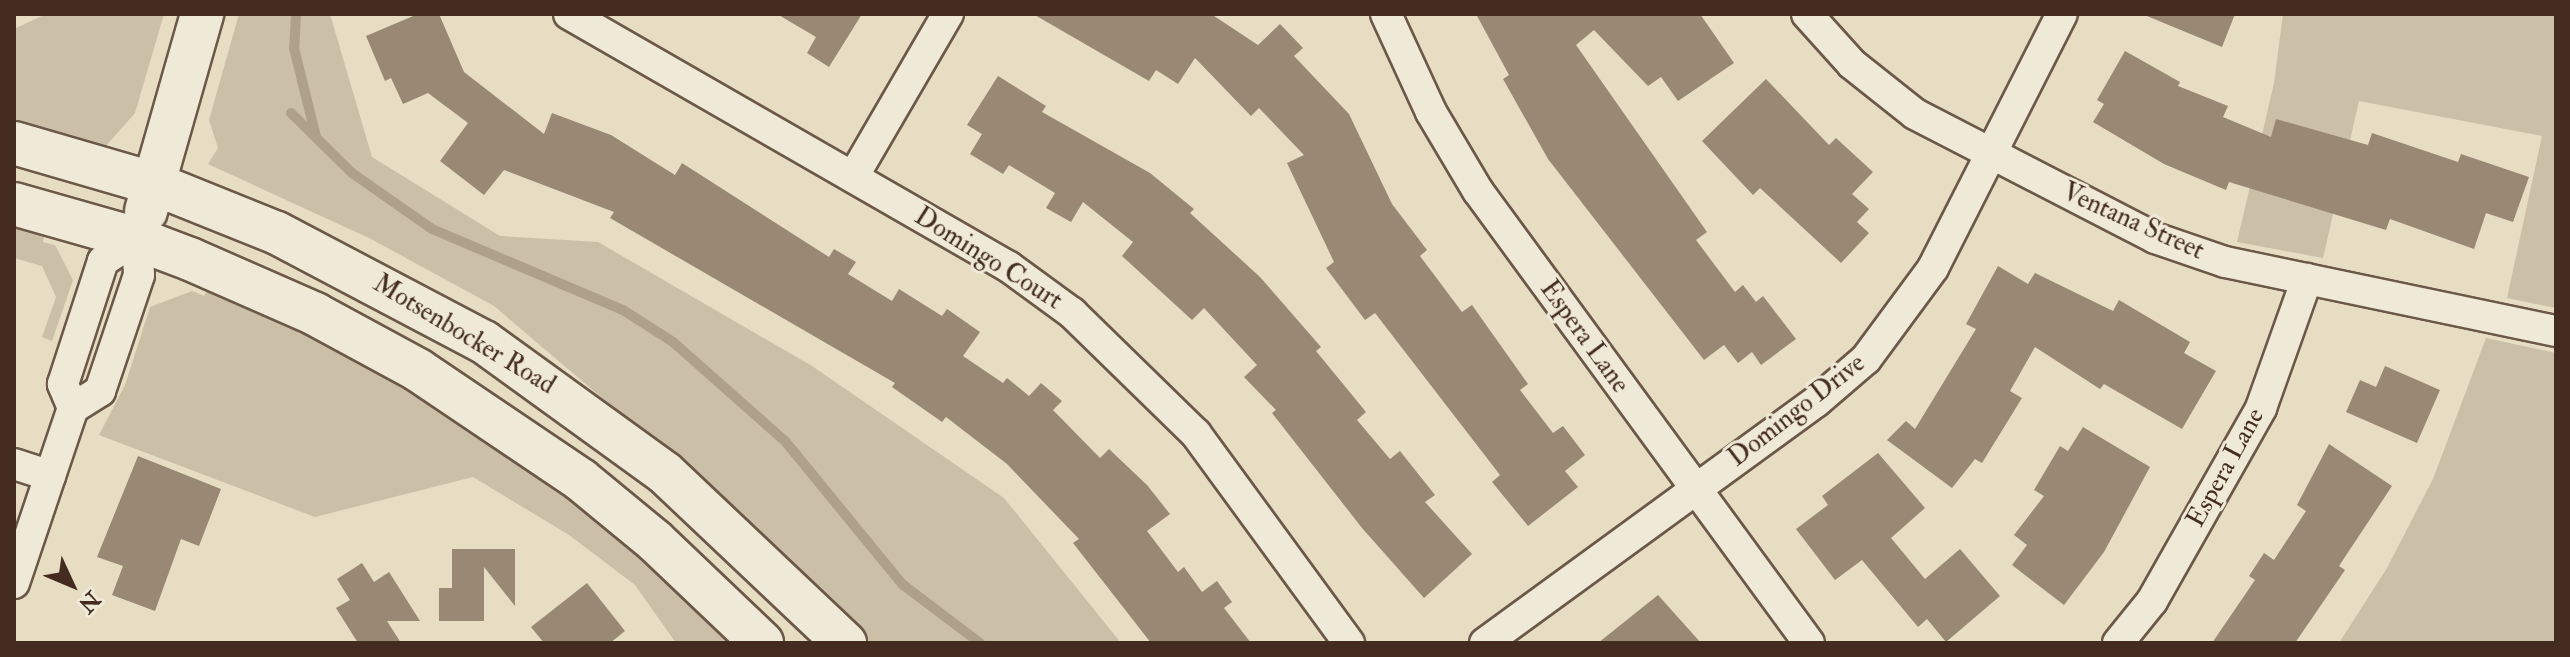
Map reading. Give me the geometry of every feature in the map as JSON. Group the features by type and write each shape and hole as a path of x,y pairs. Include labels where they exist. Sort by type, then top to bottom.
{"main road":[{"path":"137,239 202,14"},
{"name":"Motsenbocker Road","path":"14,143 155,184 347,265 503,354 665,473 845,643"},
{"name":"Motsenbocker Road","path":"14,204 137,239 315,314 475,405 623,514 762,643"}],"street":[{"name":"Domingo Court","path":"569,14 1027,279 1139,373 1223,467 1349,643"},
{"path":"853,177 948,14"},
{"name":"Espera Lane","path":"1386,14 1460,164 1809,643"},
{"name":"Ventana Street","path":"1807,14 1883,91 1990,155 2175,246 2307,279 2556,331"},
{"name":"Domingo Drive","path":"1485,643 1834,388 1880,344 1933,268 2062,14"},
{"path":"14,583 73,408 100,391 139,275 137,239"},
{"name":"Espera Lane","path":"2118,643 2152,601 2261,408 2307,279"},
{"path":"14,464 50,476"}],"shaded area":[{"path":"46,14 164,14 135,113 105,147 14,125 14,29"},
{"path":"239,14 330,14 372,157 500,236 598,242 812,366 1004,498 1121,643 871,643 735,511 494,306 371,239 208,164 218,148 209,120"},
{"path":"2283,14 2556,14 2556,308 2507,298 2542,136 2359,101 2323,258 2237,242 2274,83"},
{"path":"14,224 45,232 43,242 55,245 73,280 52,341 42,337 56,297 42,266 14,258"},
{"path":"208,289 298,328 404,386 570,497 734,643 676,643 635,585 569,535 473,477 315,517 99,435 125,385 150,307 192,291 204,296"},
{"path":"2486,338 2556,353 2556,643 2339,643 2387,568 2433,479"}],"building":[{"path":"418,14 439,14 464,72 544,134 552,113 611,135 675,175 682,163 829,257 834,249 856,262 848,274 892,301 899,289 942,316 947,309 980,332 963,356 1003,383 1007,378 1029,396 1041,383 1062,401 1053,410 1100,458 1109,449 1147,485 1170,514 1147,531 1178,572 1184,567 1202,592 1217,581 1232,602 1224,608 1251,643 1151,643 1073,543 1079,539 1007,464 946,417 942,422 892,387 895,383 610,218 614,212 504,170 484,195 440,161 468,123 428,93 403,104 391,78 385,81 366,36"},
{"path":"777,14 862,14 829,67 807,53 816,37"},
{"path":"1033,14 1211,14 1258,45 1280,24 1303,48 1294,56 1349,114 1392,204 1427,250 1420,256 1462,312 1472,305 1528,384 1520,390 1553,433 1563,426 1585,455 1565,471 1578,487 1528,526 1492,482 1500,475 1375,313 1365,320 1326,268 1334,262 1287,163 1304,155 1259,108 1251,116 1195,58 1178,84 1156,70 1149,81"},
{"path":"1476,14 1700,14 1734,63 1678,101 1661,77 1648,86 1594,30 1576,45 1707,232 1696,240 1735,292 1743,285 1756,302 1763,296 1796,339 1761,365 1752,352 1738,363 1724,345 1704,360 1548,159 1503,79 1509,75"},
{"path":"2142,14 2235,14 2222,47"},
{"path":"2125,51 2180,82 2178,86 2228,106 2223,117 2271,137 2276,119 2368,145 2372,133 2458,162 2461,154 2529,177 2513,222 2486,213 2474,249 2390,219 2386,230 2229,182 2226,190 2164,164 2093,122 2104,104 2097,100"},
{"path":"998,76 1046,106 1042,112 1150,173 1194,209 1190,213 1260,277 1321,347 1316,351 1366,412 1357,420 1390,459 1400,451 1435,495 1425,502 1472,554 1424,598 1362,528 1272,413 1276,410 1244,377 1257,365 1204,308 1192,320 1122,256 1133,242 1083,202 1071,222 1046,208 1055,193 1009,165 1003,174 970,154 982,134 967,125"},
{"path":"1766,79 1829,145 1836,138 1873,172 1852,194 1869,209 1857,222 1869,233 1841,263 1760,188 1753,195 1702,141"},
{"path":"1998,266 2028,284 2035,273 2113,311 2119,300 2190,342 2184,353 2216,371 2182,429 2104,384 2100,389 2035,347 2010,391 2022,398 1982,463 1975,459 1952,488 1887,440 1906,421 1915,429 1976,329 1966,324"},
{"path":"2385,366 2440,390 2417,443 2346,412 2360,380 2376,387"},
{"path":"2083,427 2150,467 2104,552 2064,605 2012,565 2027,545 2014,535 2044,496 2034,490 2060,446 2068,451"},
{"path":"2329,444 2392,486 2339,566 2345,570 2295,643 2212,643 2255,580 2249,576 2264,553 2274,560 2306,511 2297,505"},
{"path":"1878,453 1925,508 1891,538 1925,579 1960,549 2000,596 1946,642 1927,619 1918,627 1862,560 1835,580 1796,529 1828,505 1822,496"},
{"path":"138,456 221,489 199,546 181,539 155,611 112,595 123,566 97,557"},
{"path":"452,549 515,549 515,606 484,567 484,621 439,621 439,588 452,588"},
{"path":"362,563 374,582 389,572 420,621 387,621 401,643 358,643 336,608 350,600 337,579"},
{"path":"587,583 625,631 610,643 544,643 531,627"},
{"path":"1658,595 1701,643 1598,643"}],"waterway":[{"path":"296,14 294,48 316,137"},
{"path":"291,113 352,173 432,229 623,310 673,342 785,441 902,584 980,643"}]}
